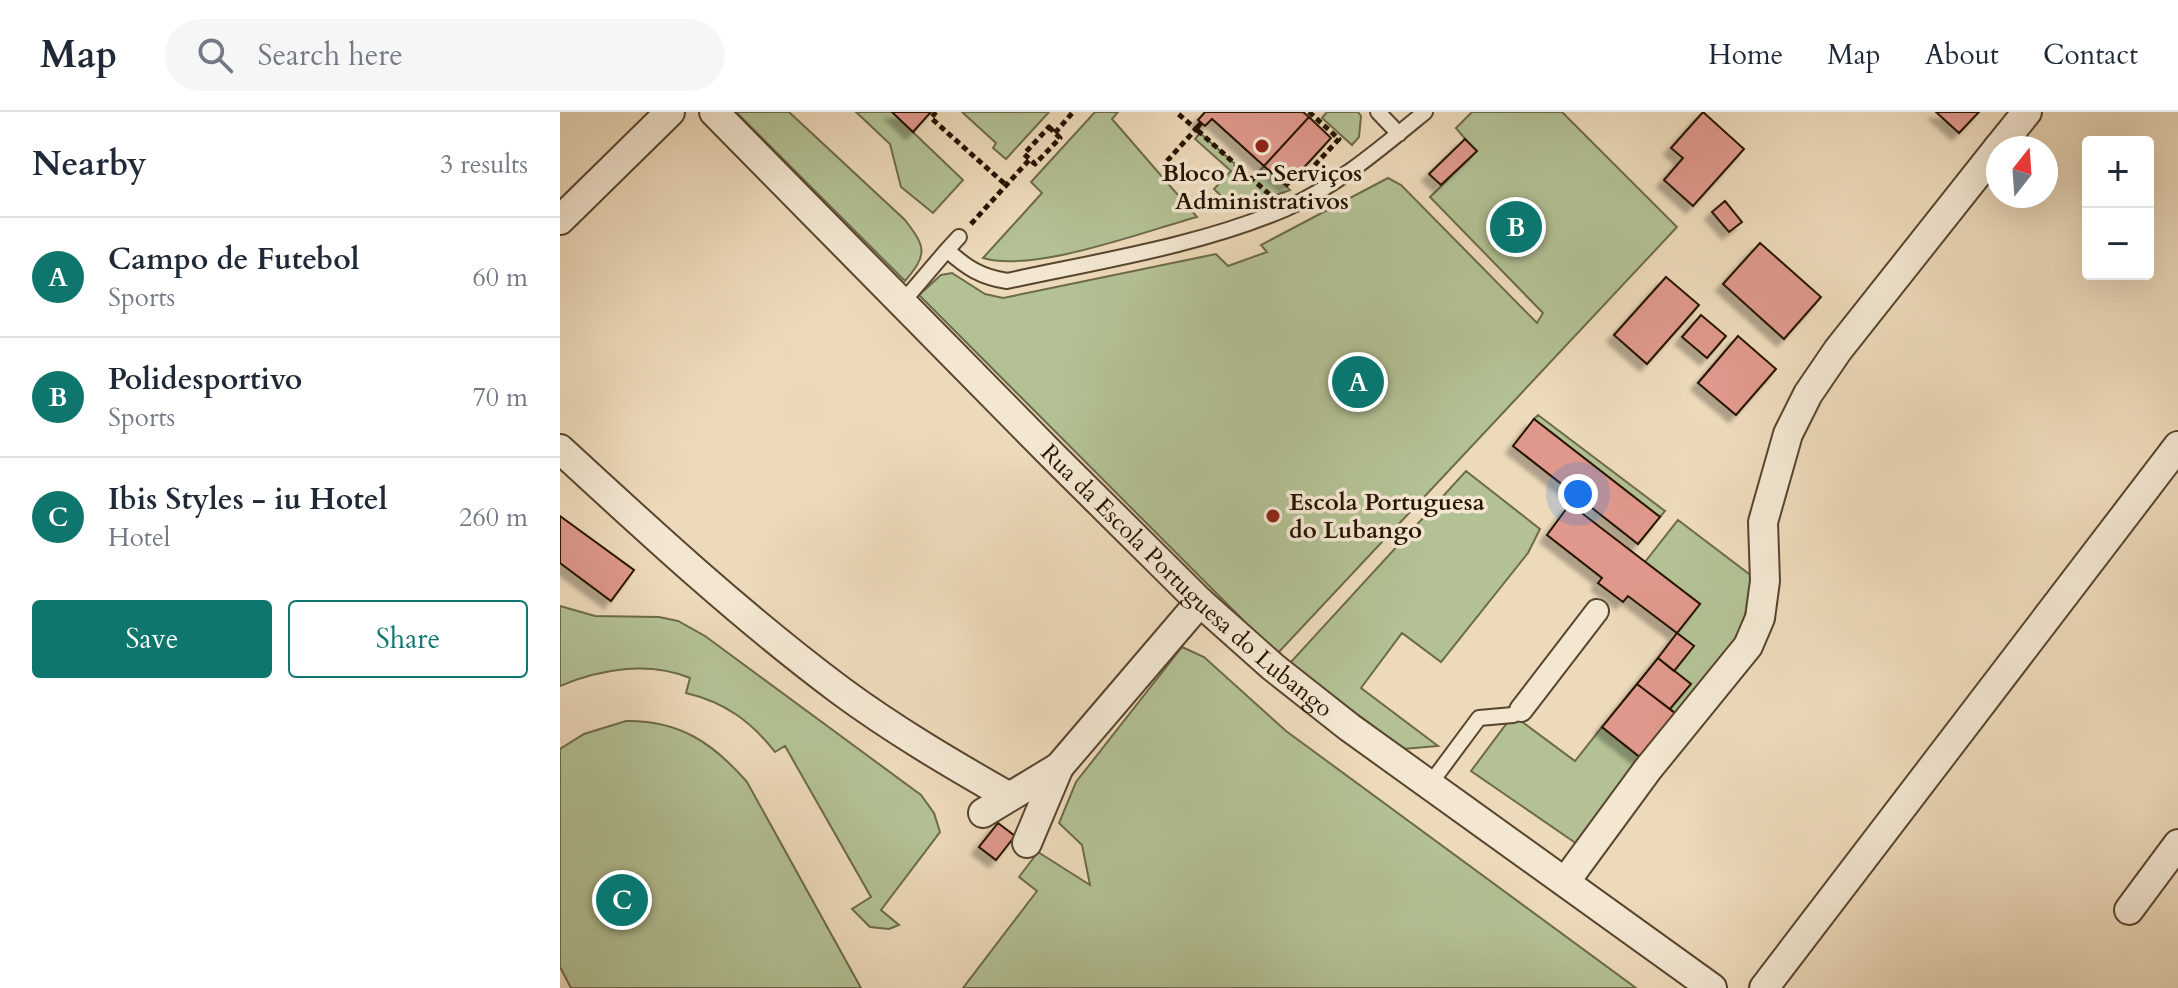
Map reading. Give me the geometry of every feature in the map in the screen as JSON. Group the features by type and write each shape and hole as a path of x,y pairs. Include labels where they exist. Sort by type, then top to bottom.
{"street":[{"path":"560,220 670,112"},
{"name":"Rua da Escola Portuguesa do Lubango","path":"714,112 901,304 1200,602 1273,667 1712,988"},
{"path":"2008,136 2027,112"},
{"path":"1565,882 1648,769 1748,646 1760,618 1765,581 1763,522 1775,471 1808,394 1838,350 1986,163"},
{"path":"1764,988 2178,446"},
{"path":"560,449 742,614 843,692 924,748 1006,795"},
{"path":"1027,843 1059,767 1200,602"},
{"path":"1521,710 1597,611"},
{"path":"983,813 1006,795 1059,767"},
{"path":"2129,910 2178,844"}],"lane":[{"path":"1378,112 1399,134"},
{"path":"947,250 983,277 1007,281 1209,235 1285,209 1333,183 1425,112"},
{"path":"901,304 962,234"},
{"path":"1430,784 1479,718 1513,715 1521,710"}],"path":[{"path":"936,112 931,118 1006,185"},
{"path":"1055,133 1073,112"},
{"path":"1176,112 1285,209"},
{"path":"1309,112 1339,139 1314,166"},
{"path":"1167,161 1201,123"},
{"path":"1049,127 1060,138 1035,164 1030,159 1024,154 1049,127"},
{"path":"962,234 1030,159"}],"green space":[{"path":"736,112 789,112 905,220 922,250 918,264 905,281"},
{"path":"856,112 892,112 963,180 933,213 901,187 890,144"},
{"path":"962,112 1049,112 1006,159 993,148 996,143"},
{"path":"1095,112 1118,112 1112,119 1197,217 1059,256 1005,261 983,258 1042,193 1031,182"},
{"path":"1327,112 1358,112 1361,116 1359,137 1352,145 1322,118"},
{"name":"Escola Portuguesa do Lubango","path":"1472,112 1562,112 1677,227 1277,654 919,295 941,275 952,273 985,294 1003,298 1216,254 1228,266 1267,252 1261,245 1388,178 1401,185 1537,323 1543,313 1430,197 1476,152 1456,128"},
{"path":"1200,133 1252,179 1264,166 1290,190 1235,210 1214,189 1231,171 1195,139"},
{"path":"1538,415 1665,511 1660,517 1534,419"},
{"path":"1466,471 1540,529 1528,553 1441,662 1402,633 1361,688 1438,746 1403,749 1290,663"},
{"path":"1678,520 1753,577 1740,640 1577,844 1471,771 1513,715 1575,761 1602,727 1641,758 1676,713 1670,709 1690,684 1674,671 1693,646 1677,633 1700,604 1645,562"},
{"path":"560,606 595,616 659,617 678,621 705,636 921,795 934,813 940,832 881,910 899,925 889,929 870,927 852,909 871,897 785,746 775,752 736,714 686,693 690,678 658,670 624,669 591,675 560,686"},
{"path":"1182,647 1204,657 1286,731 1636,988 963,988 1037,891 1019,877 1038,852 1090,885 1082,845 1059,823 1076,782"},
{"path":"626,721 662,725 694,736 721,756 747,782 861,988 571,988 560,967 560,749 584,734"}],"building":[{"path":"892,112 931,112 913,132"},
{"name":"Bloco A - Serviços Administrativos","path":"1205,112 1303,112 1309,117 1264,166 1212,119 1205,126 1198,120"},
{"path":"1703,112 1744,149 1693,206 1664,180 1683,158 1671,148"},
{"path":"1936,112 1979,112 1959,133"},
{"path":"1309,117 1331,138 1287,186 1264,166"},
{"path":"1465,139 1477,151 1441,185 1429,174"},
{"path":"1725,201 1742,222 1729,232 1712,212"},
{"path":"1760,243 1821,297 1784,339 1723,284"},
{"path":"1666,277 1699,305 1647,364 1614,335"},
{"path":"1701,315 1726,336 1707,358 1682,337"},
{"path":"1738,336 1776,369 1736,415 1698,383"},
{"path":"1534,419 1660,517 1638,544 1513,446"},
{"path":"1570,504 1700,604 1677,633 1628,596 1623,602 1598,583 1602,578 1547,535"},
{"path":"560,516 634,570 611,601 560,563"},
{"path":"1677,633 1694,646 1674,671 1658,658"},
{"path":"1658,658 1691,684 1670,709 1637,684"},
{"path":"1637,684 1676,714 1641,758 1602,727"},
{"path":"998,823 1015,836 996,860 979,847"}],"place":[{"name":"Bloco A - Serviços Administrativos","path":"1262,146"},
{"name":"Polidesportivo","path":"1516,227"},
{"name":"Campo de Futebol","path":"1358,382"},
{"name":"Escola Portuguesa do Lubango","path":"1273,516"},
{"name":"Ibis Styles - iu Hotel","path":"622,900"}]}
